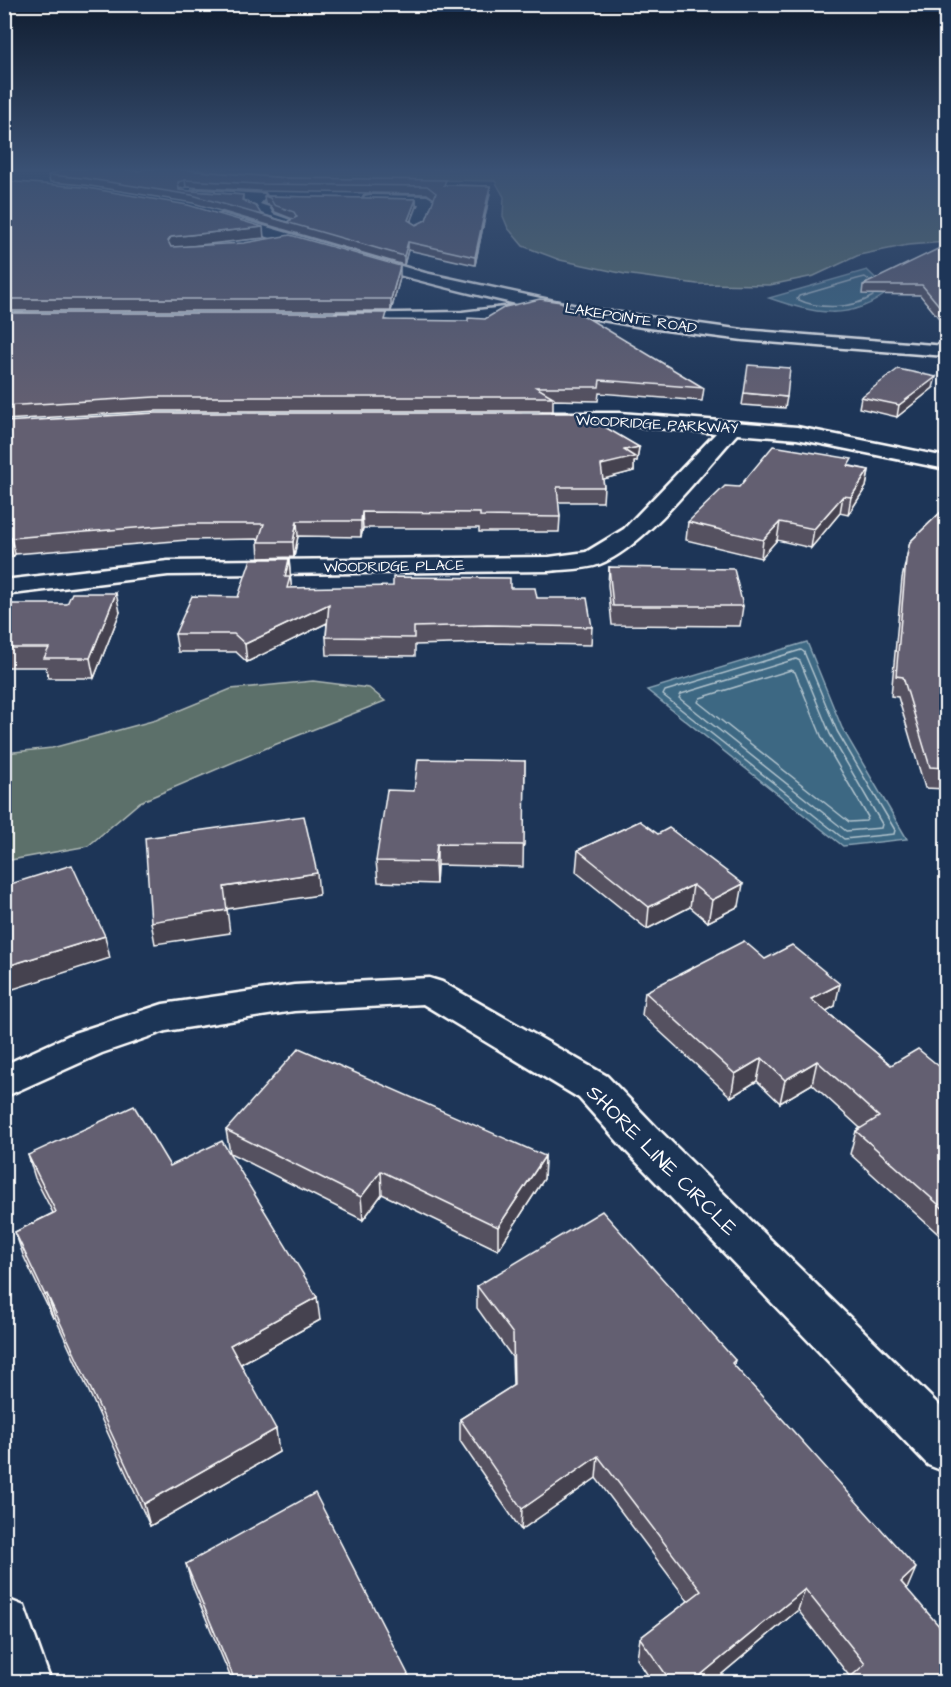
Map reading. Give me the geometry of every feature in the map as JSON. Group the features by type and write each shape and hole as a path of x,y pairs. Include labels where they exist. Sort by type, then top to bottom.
{"street":[{"name":"LAKEPOINTE ROAD","path":"342,248 426,278 543,305 722,331 833,343 946,351"},
{"path":"361,248 522,286"},
{"path":"324,318 463,318 489,316 543,305"},
{"name":"WOODRIDGE PARKWAY","path":"525,418 620,419 797,433 946,463"},
{"name":"WOODRIDGE PLACE","path":"4,588 168,568 549,564 592,559 632,534 732,428"},
{"name":"SHORE LINE CIRCLE","path":"4,1082 88,1043 163,1018 294,998 429,991 594,1087 641,1139 946,1447"},
{"path":"4,1626 22,1683"}],"green space":[{"path":"528,248 895,248 859,255 814,276 770,285 697,284 625,274 560,260"},
{"path":"313,681 369,688 385,701 140,802 88,846 5,861 5,753 52,748 156,720 231,689"}],"water":[{"path":"867,270 889,291 860,308 831,312 816,311 769,298"},
{"path":"807,642 842,728 907,839 843,846 647,690"}],"building":[{"path":"4,248 335,248 400,266 391,299 4,299"},
{"path":"375,248 406,248 404,256"},
{"path":"434,248 477,248 475,257"},
{"path":"940,248 946,249 946,314 922,285 863,285"},
{"path":"540,299 561,302 704,388 600,380 599,387 536,387 553,397 155,397 4,406 4,313 387,313 385,320 468,321 468,318 485,319 505,307"},
{"path":"748,365 790,368 787,397 744,393"},
{"path":"898,369 936,377 899,405 861,397"},
{"path":"155,413 581,413 639,447 624,450 635,457 601,465 604,487 557,487 560,517 480,516 480,513 362,512 361,521 297,521 293,542 258,542 264,524 184,524 11,538 9,541 4,541 4,422"},
{"path":"773,446 852,459 848,466 869,470 851,497 843,496 814,529 780,522 763,540 688,522 725,486 739,487"},
{"path":"946,507 946,768 930,767 903,677 896,676 906,560 910,542"},
{"path":"251,559 289,559 285,577 290,577 287,588 393,586 393,577 510,578 510,588 535,588 537,598 587,598 592,627 487,625 414,627 414,638 326,637 329,604 245,644 234,634 175,634 192,596 238,597"},
{"path":"609,567 734,569 743,606 613,606"},
{"path":"72,593 116,593 90,658 44,658 49,648 4,648 4,604 67,604"},
{"path":"418,759 525,761 524,845 437,844 435,862 376,861 387,790 414,791"},
{"path":"304,816 317,873 224,887 227,910 151,922 145,838"},
{"path":"640,821 658,834 669,828 743,884 712,900 693,885 649,907 578,850"},
{"path":"72,865 105,936 4,967 4,886"},
{"path":"744,941 765,959 792,945 840,984 811,999 891,1065 918,1049 946,1072 946,1211 856,1131 879,1117 817,1061 785,1080 762,1058 735,1074 645,992"},
{"path":"299,1048 545,1156 498,1227 381,1171 361,1197 226,1130"},
{"path":"134,1106 170,1166 222,1141 317,1297 230,1345 276,1429 144,1504 47,1294 45,1295 15,1232 56,1212 28,1155"},
{"path":"602,1211 735,1360 732,1363 916,1568 901,1582 946,1634 946,1683 844,1683 865,1664 805,1589 691,1683 672,1683 640,1638 701,1591 598,1456 522,1509 460,1419 514,1385 513,1334 477,1286"},
{"path":"315,1493 412,1683 236,1683 186,1564"}]}
